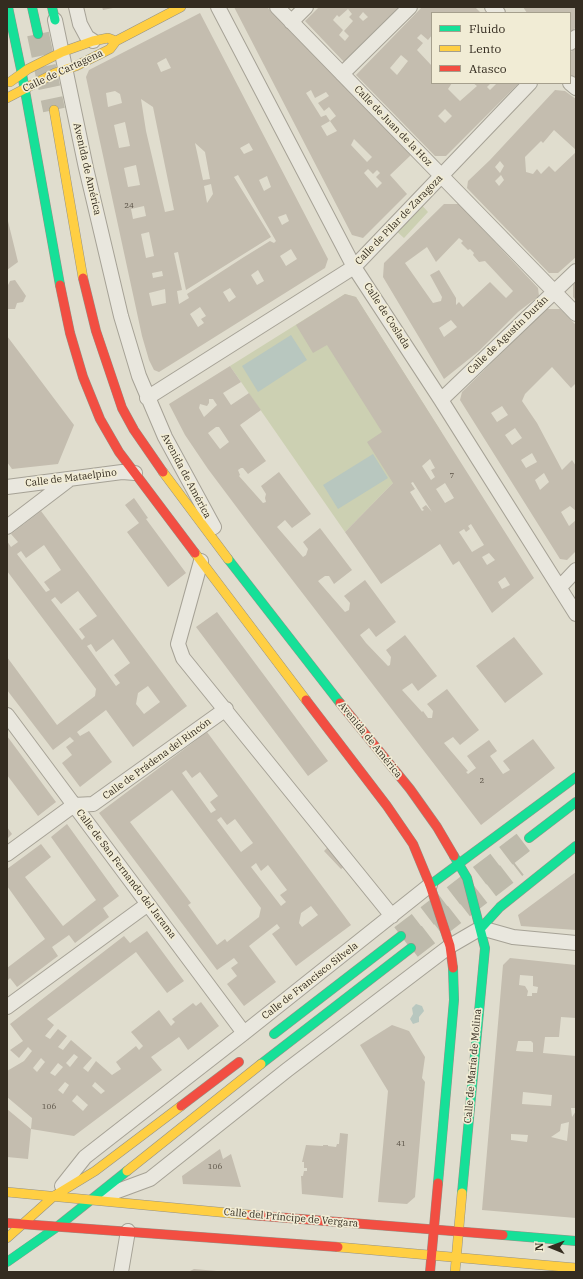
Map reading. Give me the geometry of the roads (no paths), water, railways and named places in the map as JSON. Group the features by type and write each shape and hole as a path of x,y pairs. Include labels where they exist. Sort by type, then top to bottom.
{"main road":[{"path":"8,7 25,89 51,244 70,333 84,377 100,418 110,438 135,473 387,806 413,844 430,886 450,946 454,972 454,1000 430,1272"},
{"path":"32,7 38,34"},
{"name":"Calle de Cartagena","path":"7,98 55,73 66,70 110,49 116,41 181,7"},
{"name":"Calle de Cartagena","path":"7,85 28,69 62,52 93,41 108,38 116,41"},
{"path":"54,110 84,282 96,331 122,408 134,430 159,466 228,559"},
{"name":"Avenida de América","path":"228,559 349,715 410,789 437,827 459,864"},
{"name":"Calle de Francisco Silvela","path":"430,886 576,777"},
{"path":"529,838 576,802"},
{"path":"481,928 500,907 524,886 576,846"},
{"name":"Calle de María de Molina","path":"455,1272 485,948 467,878 459,864"},
{"name":"Calle de Francisco Silvela","path":"265,1041 401,936"},
{"path":"7,1262 57,1227 232,1086 411,948"},
{"name":"Calle de Francisco Silvela","path":"7,1238 54,1196 95,1171 247,1055"},
{"name":"Calle del Príncipe de Vergara","path":"7,1192 90,1201 576,1241"},
{"path":"7,1223 576,1268"}],"street":[{"path":"76,7 80,24 87,37 93,41"},
{"name":"Calle de Coslada","path":"218,7 354,267 441,400 576,614"},
{"name":"Calle de Juan de la Hoz","path":"276,7 576,314"},
{"path":"291,22 306,7"},
{"path":"342,74 410,7"},
{"name":"Avenida de América","path":"54,14 86,168 121,316 147,398 165,437 206,511 228,559"},
{"name":"Calle de Pilar de Zaragoza","path":"147,398 354,267 529,84"},
{"name":"Calle de Agustín Durán","path":"441,400 576,270"},
{"name":"Calle de Mataelpino","path":"7,486 122,472 135,473"},
{"path":"7,527 70,478"},
{"path":"201,561 178,644 183,658 226,709 392,916"},
{"path":"560,587 576,570"},
{"name":"Calle de Prádena del Rincón","path":"74,805 93,804 226,709"},
{"name":"Calle de San Fernando del Jarama","path":"7,716 244,1033"},
{"path":"7,854 74,805"},
{"name":"Calle de Francisco Silvela","path":"54,1196 84,1157 430,886"},
{"path":"7,1007 148,904"},
{"path":"90,1201 150,1179 299,1061 450,946 481,928 513,937 576,943"},
{"path":"121,1272 128,1232"}],"tunnel":[{"path":"38,34 54,110"},
{"path":"401,936 529,838"},
{"path":"411,948 517,866"}]}
